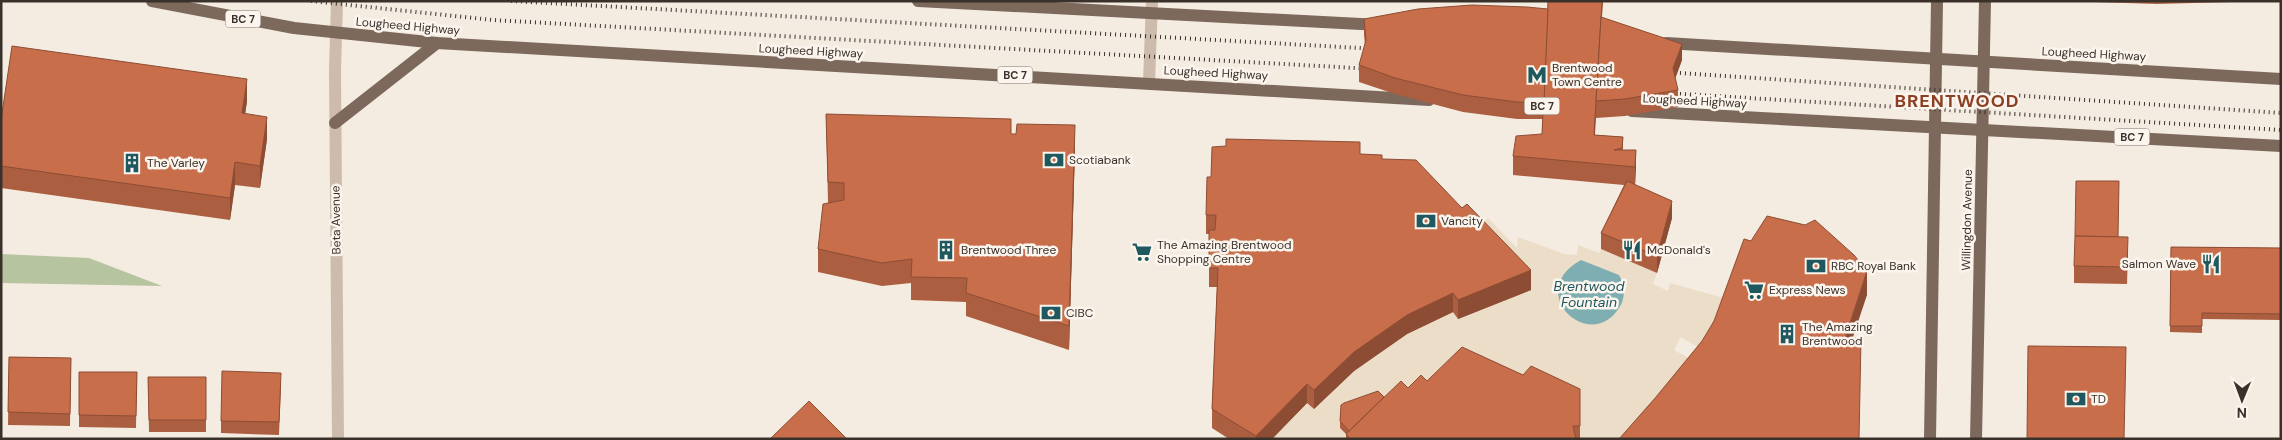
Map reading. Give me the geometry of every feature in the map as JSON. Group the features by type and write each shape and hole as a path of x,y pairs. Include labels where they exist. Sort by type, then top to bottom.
{"main road":[{"name":"Lougheed Highway","path":"152,1 235,18 437,43 1444,101"},
{"path":"918,1 1152,8 1392,26"},
{"path":"1930,439 1937,1"},
{"name":"Willingdon Avenue","path":"1976,439 1985,1"},
{"name":"Lougheed Highway","path":"1652,42 2281,79"},
{"path":"335,123 437,43"},
{"name":"Lougheed Highway","path":"1622,111 2281,146"}],"street":[{"name":"Beta Avenue","path":"337,1 335,123 339,326 338,439"},
{"path":"1149,83 1152,8"}],"green space":[{"path":"1,254 89,258 162,286 1,283"}],"shaded area":[{"path":"1488,218 1517,248 1518,237 1564,254 1577,255 1578,245 1599,253 1601,249 1657,273 1653,284 1668,291 1670,283 1749,305 1756,283 1764,279 1782,314 1830,328 1843,371 1711,368 1663,439 1570,439 1570,436 1513,435 1514,403 1531,402 1462,371 1391,439 1272,439 1307,403 1314,409 1354,371 1407,334 1467,305 1507,268 1491,251 1497,244 1479,226","holes":["1681,337 1703,350 1696,362 1674,350","1378,398 1384,404 1350,438 1340,428 1341,412"]}],"water":[{"name":"Brentwood Fountain","path":"1581,260 1619,275 1621,279 1624,292 1623,300 1619,308 1607,320 1593,324 1579,321 1567,313 1560,301 1558,287 1565,273"}],"building":[{"path":"1548,1 1602,1 1594,135 1623,137 1622,148 1614,150 1636,150 1635,167 1513,156 1516,136 1542,134"},
{"path":"1472,5 1548,9 1544,102 1517,102 1463,95 1395,78 1359,65 1366,40 1364,19 1418,9"},
{"path":"1601,17 1682,44 1673,68 1678,90 1625,99 1596,101"},
{"name":"The Varley","path":"12,46 247,79 242,113 267,117 260,166 235,162 230,198 1,166 1,120"},
{"name":"Brentwood Three","path":"826,114 1011,119 1011,134 1016,134 1017,124 1075,125 1069,326 966,293 967,278 911,277 912,259 882,263 818,249 823,204 844,200 844,183 828,182"},
{"path":"1226,139 1360,142 1360,154 1382,155 1382,159 1416,160 1462,208 1467,204 1531,270 1458,300 1453,293 1407,315 1354,352 1314,390 1307,384 1256,436 1212,409 1218,268 1209,268 1209,230 1215,230 1216,215 1206,215 1207,177 1211,177 1212,147 1226,146"},
{"path":"1627,181 1672,201 1657,256 1601,233"},
{"path":"2076,181 2119,181 2118,237 2075,236"},
{"name":"The Amazing Brentwood","path":"1767,216 1805,225 1815,220 1854,255 1867,271 1845,338 1861,338 1859,439 1619,439 1702,341 1714,321 1744,239 1751,241"},
{"path":"2075,236 2128,237 2127,267 2074,266"},
{"path":"2171,247 2281,248 2281,314 2202,313 2202,326 2170,326"},
{"name":"TD","path":"2028,346 2126,347 2124,439 2027,439"},
{"path":"1462,347 1523,375 1531,366 1580,389 1580,426 1573,426 1576,439 1350,439 1346,434 1401,381 1408,388 1421,375 1427,381"},
{"path":"9,357 71,358 70,414 8,412"},
{"path":"222,371 281,373 279,422 221,421"},
{"path":"79,372 137,372 136,416 79,415"},
{"path":"148,377 206,377 206,420 149,420"},
{"path":"1378,391 1384,397 1349,431 1340,421 1341,405"},
{"path":"809,401 847,439 770,439"}],"railway":[{"path":"311,1 493,20 1373,69"},
{"path":"511,1 1378,49"},
{"path":"1665,72 2281,113"},
{"path":"1665,93 2281,130"}],"place":[{"name":"Brentwood Town Centre","path":"1537,75"},
{"name":"Scotiabank","path":"1054,160"},
{"name":"The Varley","path":"132,163"},
{"name":"Vancity","path":"1426,221"},
{"name":"Brentwood Three","path":"946,250"},
{"name":"McDonald's","path":"1632,250"},
{"name":"The Amazing Brentwood Shopping Centre","path":"1142,252"},
{"name":"Salmon Wave","path":"2211,264"},
{"name":"RBC Royal Bank","path":"1816,266"},
{"name":"Express News","path":"1754,290"},
{"name":"CIBC","path":"1051,313"},
{"name":"The Amazing Brentwood","path":"1787,334"},
{"name":"TD","path":"2076,399"}],"district":[{"name":"BRENTWOOD","path":"1957,101"}]}
